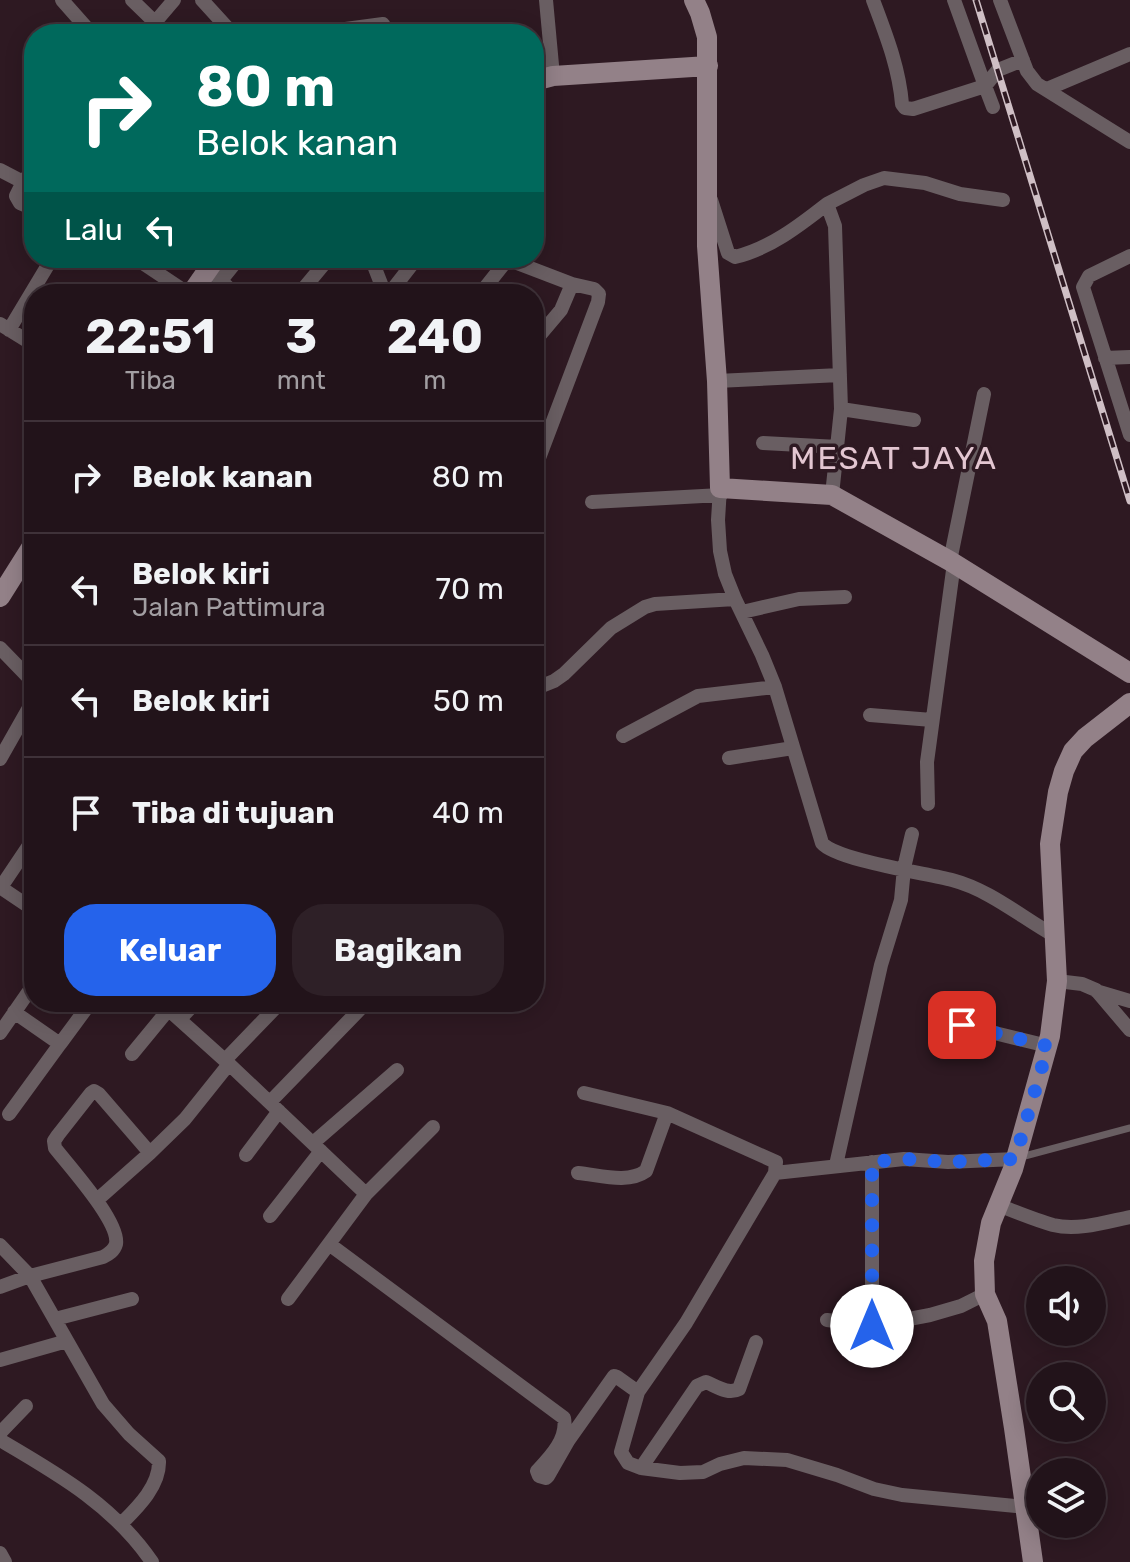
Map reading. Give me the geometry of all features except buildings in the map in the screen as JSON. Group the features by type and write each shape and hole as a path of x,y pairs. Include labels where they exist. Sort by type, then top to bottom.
{"street":[{"path":"62,0 83,24"},
{"path":"132,0 147,24"},
{"path":"153,24 174,0"},
{"path":"202,0 224,24"},
{"path":"546,0 544,78 708,66"},
{"path":"694,0 707,37 707,246 717,381 720,551 725,574 775,687 824,847 851,858 956,881 984,892 1055,936"},
{"path":"875,0 900,77 905,108 913,109 985,86 998,70 1023,60"},
{"path":"954,0 993,107"},
{"path":"1000,0 1031,78 1130,142"},
{"path":"1047,89 1129,57"},
{"path":"0,170 23,182 16,196 24,204"},
{"path":"706,185 728,253 735,257 756,252 809,218 830,213 864,185 884,178 925,183 968,196 1003,200"},
{"path":"830,213 836,245 841,409 832,495"},
{"path":"1130,256 1089,276 1083,287 1130,435"},
{"path":"150,268 175,284"},
{"path":"307,284 321,268"},
{"path":"395,284 409,268"},
{"path":"529,268 594,289 599,294 544,445"},
{"path":"200,284 215,269"},
{"path":"544,330 561,310 572,284"},
{"path":"24,298 3,327 24,339"},
{"path":"1105,358 1130,357"},
{"path":"717,381 840,375"},
{"path":"928,804 927,762 952,562 984,394"},
{"path":"841,409 914,420"},
{"path":"763,443 838,447"},
{"path":"592,502 720,491 832,495 952,562 1127,667"},
{"path":"1,593 24,558"},
{"path":"544,684 564,674 611,628 655,604 738,606 845,597"},
{"path":"0,648 24,673"},
{"path":"623,736 698,696 775,687"},
{"path":"1033,1562 997,1321 985,1294 984,1261 991,1223 1015,1159 1048,1046 1057,993 1050,844 1058,792 1073,751 1130,703"},
{"path":"870,715 932,720"},
{"path":"0,759 24,717"},
{"path":"729,758 793,748"},
{"path":"836,1165 881,965 901,900 912,834"},
{"path":"24,852 0,887 24,903"},
{"path":"1057,981 1082,984 1130,1001"},
{"path":"1096,990 1130,1030"},
{"path":"0,1033 24,998"},
{"path":"14,1012 60,1044"},
{"path":"9,1114 84,1012"},
{"path":"132,1054 168,1012"},
{"path":"172,1012 366,1194"},
{"path":"97,1200 185,1119 227,1062 272,1012"},
{"path":"246,1155 275,1106 358,1012"},
{"path":"962,1025 1048,1046"},
{"path":"270,1216 317,1147 397,1070"},
{"path":"0,1287 103,1257 112,1253 116,1245 105,1211 55,1148 54,1141 91,1093 99,1094 150,1153"},
{"path":"584,1093 667,1113 776,1162 775,1173 686,1323 638,1392 621,1452 628,1463 641,1468 680,1473 703,1472 744,1458 787,1460 874,1489 902,1495 1025,1507"},
{"path":"578,1173 628,1179 639,1177 646,1171 667,1113"},
{"path":"288,1299 366,1194 433,1127"},
{"path":"775,1173 904,1159 948,1162 1015,1159"},
{"path":"872,1162 872,1326"},
{"path":"998,1205 1054,1225 1070,1227 1130,1217"},
{"path":"329,1244 564,1418 565,1426 558,1446 537,1471 542,1478 548,1476 568,1441 614,1376 638,1392"},
{"path":"0,1245 30,1276 103,1404 129,1434 159,1461 155,1481 140,1505 121,1524"},
{"path":"827,1320 872,1326 930,1315 961,1306 985,1294"},
{"path":"55,1319 132,1299"},
{"path":"0,1360 67,1341"},
{"path":"641,1468 697,1386 706,1382 728,1391 739,1389 756,1342"},
{"path":"0,1433 26,1406"},
{"path":"0,1440 62,1477 103,1507 142,1547 152,1562"},
{"path":"0,1553 5,1562"}],"lane":[{"path":"1015,1159 1130,1128"}],"railway":[{"path":"976,0 1130,501"}],"district":[{"name":"MESAT JAYA","path":"894,458"}],"route":[{"path":"872,1326 872,1162 1015,1159 1048,1046 962,1025"}]}
